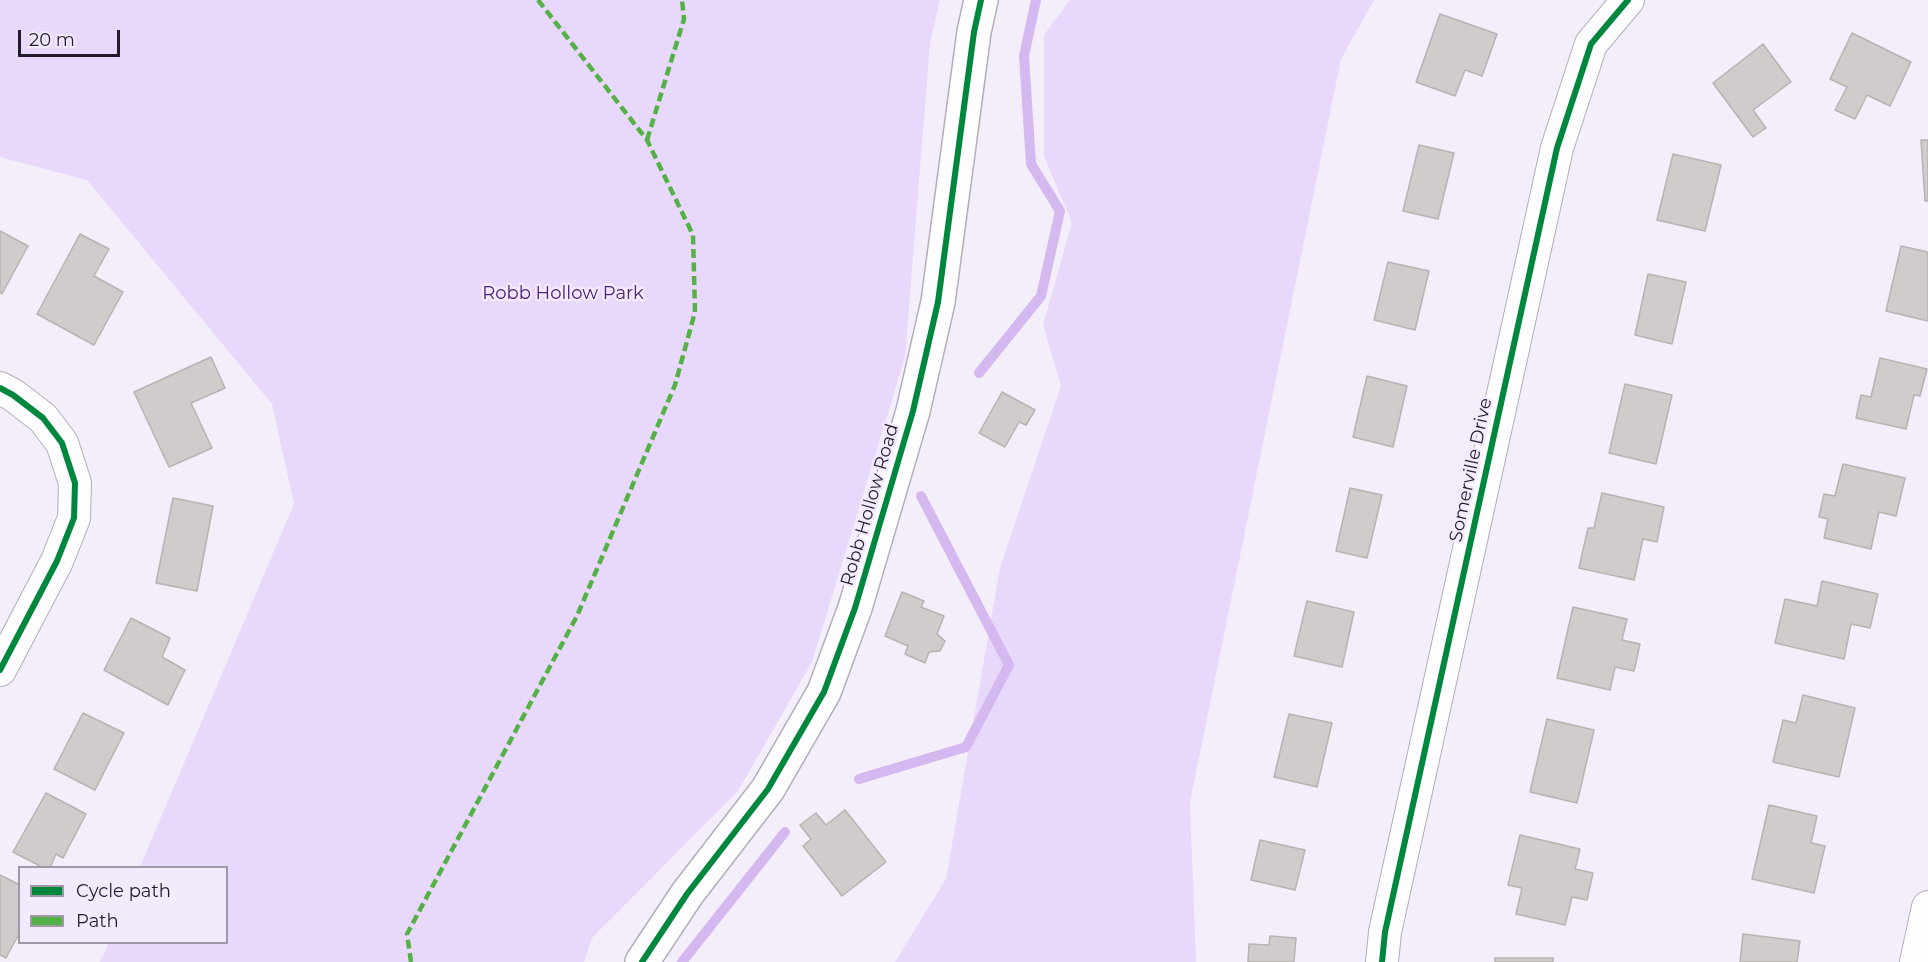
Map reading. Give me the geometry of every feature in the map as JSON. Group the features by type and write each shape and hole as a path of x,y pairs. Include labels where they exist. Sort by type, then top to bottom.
{"street":[{"name":"Robb Hollow Road","path":"642,962 687,894 768,789 824,692 855,608 913,411 938,302 974,32 981,0"},
{"name":"Somerville Drive","path":"1382,962 1385,932 1557,148 1591,44 1628,0"},
{"path":"0,388 43,418 62,443 75,483 74,518 57,561 0,670"},
{"path":"1916,962 1928,907"}],"green space":[{"name":"Robb Hollow Park","path":"0,0 940,0 930,43 905,357 812,662 738,791 592,938 584,962 100,962 109,944 228,944 228,866 140,866 294,504 272,404 87,180 0,157"},
{"path":"1070,0 1374,0 1341,59 1190,802 1196,962 895,962 946,879 1000,568 1061,386 1043,325 1072,223 1044,156 1044,35"}],"building":[{"path":"1440,14 1497,34 1482,76 1465,70 1455,96 1416,82"},
{"path":"1852,33 1911,62 1890,106 1867,95 1855,119 1835,110 1847,87 1830,79"},
{"path":"1763,44 1791,82 1753,110 1766,128 1753,137 1713,83"},
{"path":"1921,140 1928,140 1928,201 1925,201"},
{"path":"1419,145 1454,153 1438,219 1403,211"},
{"path":"1673,154 1721,165 1705,231 1657,220"},
{"path":"0,231 28,246 2,294 0,292"},
{"path":"80,234 109,249 94,276 123,292 94,345 37,314"},
{"path":"1901,246 1928,252 1928,321 1886,311"},
{"path":"1388,262 1429,271 1415,330 1374,320"},
{"path":"1648,274 1686,282 1672,344 1635,335"},
{"path":"211,357 225,388 191,403 212,448 169,467 134,392"},
{"path":"1880,358 1927,369 1920,396 1914,395 1906,429 1856,418 1861,395 1871,397"},
{"path":"1367,376 1407,386 1393,447 1353,437"},
{"path":"1625,384 1672,395 1656,464 1609,453"},
{"path":"1002,392 1035,410 1026,425 1019,422 1005,447 979,433"},
{"path":"1843,464 1905,478 1896,516 1879,512 1871,549 1824,538 1828,519 1819,517 1824,494 1835,496"},
{"path":"1350,488 1382,495 1367,558 1336,551"},
{"path":"1602,493 1664,507 1657,542 1643,539 1634,580 1579,568 1588,528 1594,528"},
{"path":"173,498 213,506 197,591 156,583"},
{"path":"1822,581 1878,594 1870,628 1851,624 1844,659 1775,643 1785,599 1817,606"},
{"path":"902,592 924,601 921,607 944,616 937,634 945,641 940,651 929,652 925,663 905,654 908,646 885,636"},
{"path":"1307,601 1354,612 1342,667 1294,656"},
{"path":"1573,607 1627,619 1622,640 1640,644 1634,671 1615,667 1610,690 1557,678"},
{"path":"131,618 170,638 162,657 185,670 168,705 104,670"},
{"path":"1803,695 1855,708 1839,777 1773,762 1783,720 1796,723"},
{"path":"83,713 124,733 95,790 54,769"},
{"path":"1289,714 1332,723 1317,787 1274,777"},
{"path":"1547,719 1594,730 1577,803 1530,792"},
{"path":"46,793 86,814 63,858 56,854 51,866 40,866 13,852"},
{"path":"1769,805 1817,816 1811,843 1825,846 1814,893 1752,879"},
{"path":"845,810 886,862 842,896 803,846 811,839 800,825 816,813 826,825"},
{"path":"1520,835 1580,849 1575,869 1593,873 1587,900 1572,897 1565,925 1516,914 1522,888 1508,885"},
{"path":"1260,840 1305,850 1295,890 1251,880"},
{"path":"0,875 18,884 18,936 6,958 0,955"},
{"path":"1743,934 1800,941 1797,962 1740,962"},
{"path":"1270,936 1296,938 1294,962 1248,962 1249,944 1269,945"},
{"path":"1495,958 1553,958 1553,962 1495,962"}],"waterway":[{"path":"979,373 1041,296 1060,211 1031,164 1024,56 1036,0"},
{"path":"859,779 966,747 1009,665 921,496"},
{"path":"682,962 785,832"}],"marked path":[{"path":"411,962 407,934 577,616 675,385 695,312 693,235 647,140 538,0"},
{"path":"647,140 684,19 682,0"}],"cycle path":[{"path":"642,962 687,894 768,789 824,692 855,608 913,411 938,302 974,32 981,0"},
{"path":"1382,962 1385,932 1557,148 1591,44 1628,0"},
{"path":"0,388 43,418 62,443 75,483 74,518 57,561 0,670"}]}
